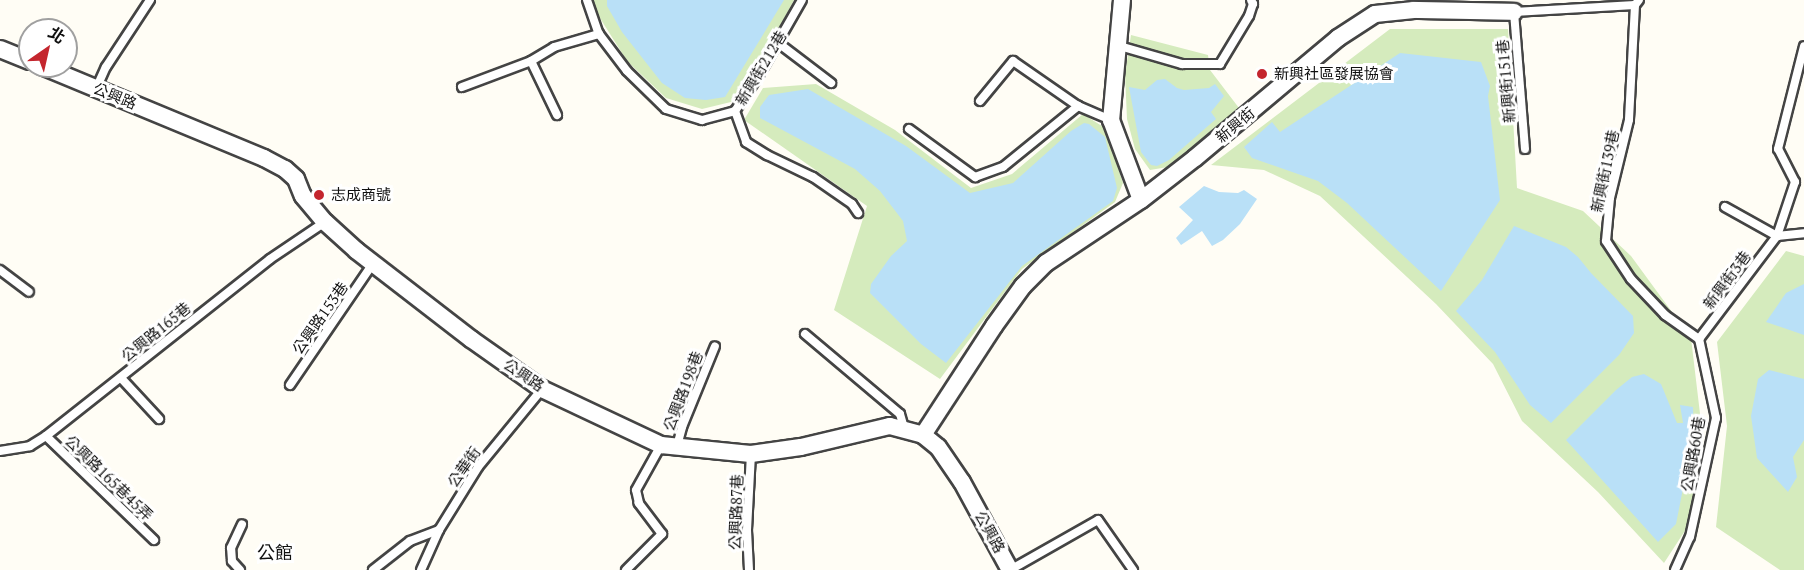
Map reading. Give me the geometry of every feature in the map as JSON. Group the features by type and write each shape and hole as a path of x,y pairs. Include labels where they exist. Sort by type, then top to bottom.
{"street":[{"path":"1122,0 1116,45 1112,120 1141,200"},
{"name":"新興街","path":"923,435 1023,286 1046,263 1141,200 1195,158 1338,38 1375,14 1414,10 1514,12"},
{"path":"0,49 18,56"},
{"name":"公興路","path":"71,78 264,158 285,170 296,179 303,196 325,222 372,265 543,389 669,446 751,454 801,447 865,430 890,426 923,435 938,447 962,482 1010,570"}],"lane":[{"path":"96,88 106,67 150,0"},
{"name":"新興街212巷","path":"587,0 599,34 627,71 666,109 702,120 735,111 802,0"},
{"path":"1116,45 1182,64 1220,64 1250,16 1253,4 1251,0"},
{"name":"新興街","path":"1514,12 1637,2"},
{"name":"新興街139巷","path":"1637,2 1629,120 1610,198 1606,241 1631,279 1665,315 1699,339"},
{"name":"新興街151巷","path":"1514,12 1526,149"},
{"path":"462,87 531,61 554,47 599,34"},
{"path":"777,42 831,83"},
{"name":"新興街3巷","path":"1699,339 1777,236 1795,182 1778,150 1804,46"},
{"path":"531,61 557,115"},
{"path":"981,101 1013,61 1078,106 1112,120"},
{"path":"909,129 975,177 1003,167 1078,106"},
{"path":"735,111 746,142 813,177 852,204 858,213"},
{"path":"1725,207 1777,236 1804,233"},
{"name":"公興路165巷","path":"0,452 30,447 46,436 270,259 325,222"},
{"name":"公興路153巷","path":"290,385 372,265"},
{"path":"0,270 28,292"},
{"path":"805,334 900,414 904,428"},
{"name":"公興路60巷","path":"1675,570 1690,537 1716,418 1699,339"},
{"name":"公興路198巷","path":"626,570 662,534 639,503 636,490 682,427 715,346"},
{"path":"121,378 159,419"},
{"name":"公華街","path":"421,570 439,530 478,467 543,389"},
{"name":"公興路165巷45弄","path":"46,436 154,540"},
{"name":"公興路87巷","path":"749,570 747,530 751,454"},
{"path":"1010,570 1098,520 1133,570"},
{"path":"240,570 232,561 231,548 242,524"},
{"path":"373,570 410,541 439,530"}],"green space":[{"path":"594,0 794,0 759,65 735,101 702,109 666,98 627,61 593,7"},
{"path":"1390,29 1508,29 1517,188 1583,211 1631,256 1691,338 1701,422 1690,523 1664,563 1598,492 1522,421 1493,364 1436,304 1320,196 1264,170 1211,165"},
{"path":"1131,35 1208,55 1210,70 1239,108 1168,167 1150,170 1135,149 1127,119 1125,75"},
{"path":"816,84 895,130 971,188 1012,174 1083,114 1105,128 1123,183 1115,202 1022,269 940,379 834,310 867,206 744,120 763,88"},
{"path":"1786,251 1804,256 1804,570 1780,570 1716,527 1727,426 1717,342"}],"water":[{"path":"607,0 784,0 725,97 706,100 685,98 662,83 622,32 607,6"},
{"path":"1400,53 1481,62 1490,86 1488,96 1500,200 1441,291 1347,203 1318,181 1252,158 1244,147 1272,122 1280,132"},
{"path":"1165,79 1184,90 1209,88 1215,84 1224,96 1211,112 1216,119 1169,160 1157,166 1151,165 1141,152 1129,87 1145,90 1157,80"},
{"path":"808,89 906,146 970,193 1013,183 1071,131 1084,123 1089,124 1105,137 1117,188 1113,201 1022,266 946,363 921,344 870,293 871,284 891,256 907,241 903,221 880,191 855,169 760,118 760,107 769,95"},
{"path":"1204,186 1219,192 1238,193 1244,190 1257,199 1240,224 1223,240 1212,246 1202,231 1181,245 1176,238 1193,220 1179,207"},
{"path":"1514,226 1566,247 1633,316 1634,333 1619,355 1551,423 1530,405 1495,352 1456,311 1482,280"},
{"path":"1804,284 1804,335 1766,322 1786,293"},
{"path":"1769,370 1804,379 1804,440 1793,457 1797,477 1788,492 1757,458 1751,416 1758,379"},
{"path":"1644,374 1661,384 1677,423 1683,423 1680,405 1693,407 1694,433 1676,524 1658,542 1566,440 1616,390 1632,377"}],"place":[{"name":"新興社區發展協會","path":"1262,74"},
{"name":"志成商號","path":"319,195"}],"district":[{"name":"公館","path":"275,552"}]}
